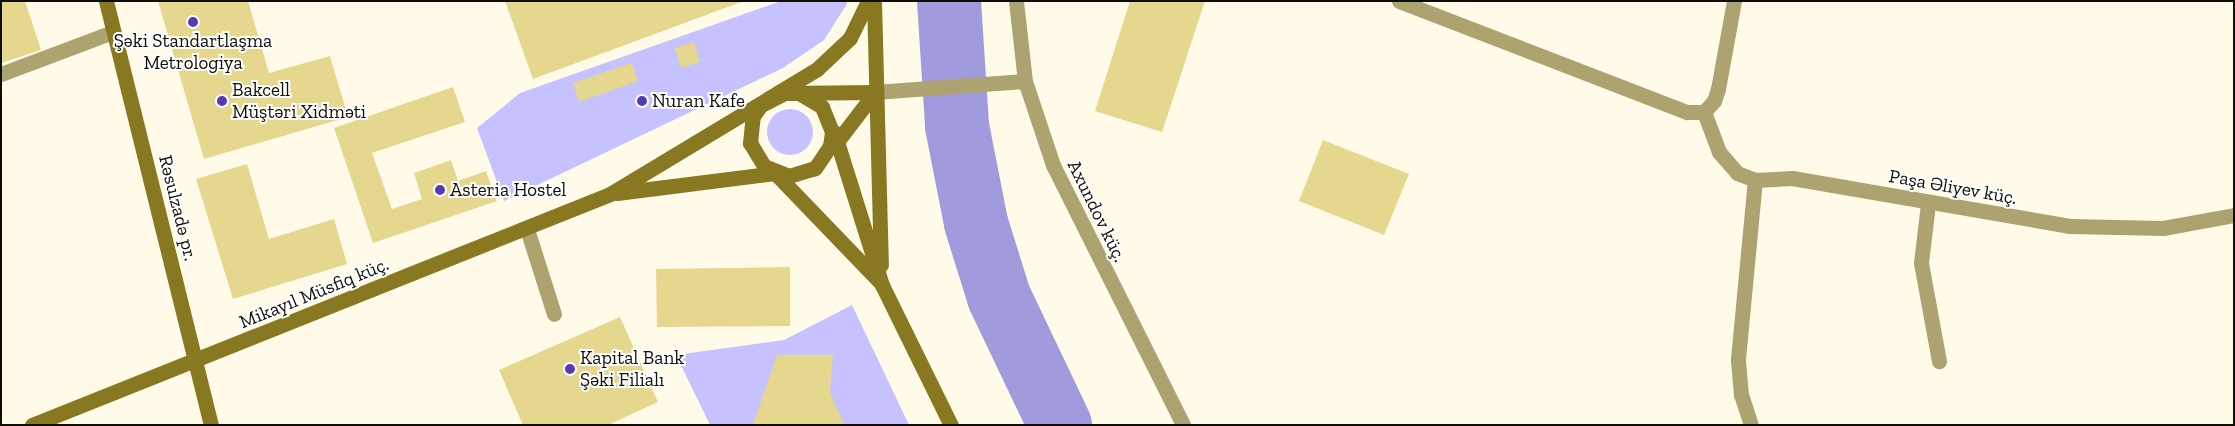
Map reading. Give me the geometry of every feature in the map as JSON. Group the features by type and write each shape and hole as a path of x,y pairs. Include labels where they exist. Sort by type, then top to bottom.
{"main road":[{"name":"Rəsulzadə pr.","path":"106,1 211,425"},
{"path":"868,1 850,38 834,55 778,95 753,116 750,143 764,166 775,173 882,284"},
{"path":"874,1 875,92 882,284"},
{"path":"778,95 875,92"},
{"path":"610,194 775,173 789,176 802,174 824,158 875,92"},
{"path":"610,194 778,95 799,93 812,99 829,119 882,284 951,425"},
{"path":"824,158 830,146 829,119"},
{"name":"Mikayıl Müsfiq küç.","path":"32,425 527,229 610,194"}],"street":[{"name":"Axundov küç.","path":"1016,1 1025,81 1053,165 1183,425"},
{"path":"1399,1 1687,112 1704,112 1714,101 1718,89 1734,1"},
{"path":"1,74 113,32"},
{"path":"875,92 1025,81"},
{"path":"1704,112 1719,152 1737,173 1755,180 1738,359 1741,395 1751,425"},
{"name":"Paşa Əliyev küç.","path":"1755,180 1792,178 1928,204 2070,226 2163,228 2234,215"},
{"path":"1928,204 1921,263 1939,361"},
{"path":"527,229 554,314"}],"shaded area":[{"path":"781,1 847,1 847,4 824,40 783,68 504,201 477,128 520,93"},
{"path":"785,109 795,109 809,119 813,132 809,145 803,151 795,155 785,155 771,145 767,137 767,127 777,113"},
{"path":"852,305 909,425 710,425 676,355 784,340"}],"building":[{"path":"1,1 25,1 41,50 1,63"},
{"path":"158,1 248,1 269,73 330,56 348,117 204,159"},
{"path":"505,1 744,1 533,79"},
{"path":"1130,1 1205,1 1162,132 1095,111"},
{"path":"694,42 700,62 681,68 675,48"},
{"path":"632,63 638,81 579,102 573,83"},
{"path":"453,87 465,122 372,153 392,209 422,199 414,173 451,160 458,181 486,171 497,201 373,243 334,128"},
{"path":"1323,140 1409,174 1384,235 1299,201"},
{"path":"247,164 269,239 334,219 347,264 233,299 196,179"},
{"path":"790,267 790,326 657,327 656,269"},
{"path":"620,317 658,402 608,425 523,425 499,370"},
{"path":"777,355 833,355 830,392 844,425 753,425"}],"waterway":[{"path":"949,1 957,126 976,223 999,297 1060,425"}],"place":[{"name":"Şəki Standartlaşma Metrologiya","path":"193,22"},
{"name":"Bakcell Müştəri Xidməti","path":"222,101"},
{"name":"Nuran Kafe","path":"642,101"},
{"name":"Asteria Hostel","path":"440,190"},
{"name":"Kapital Bank Şəki Filialı","path":"570,369"}]}
